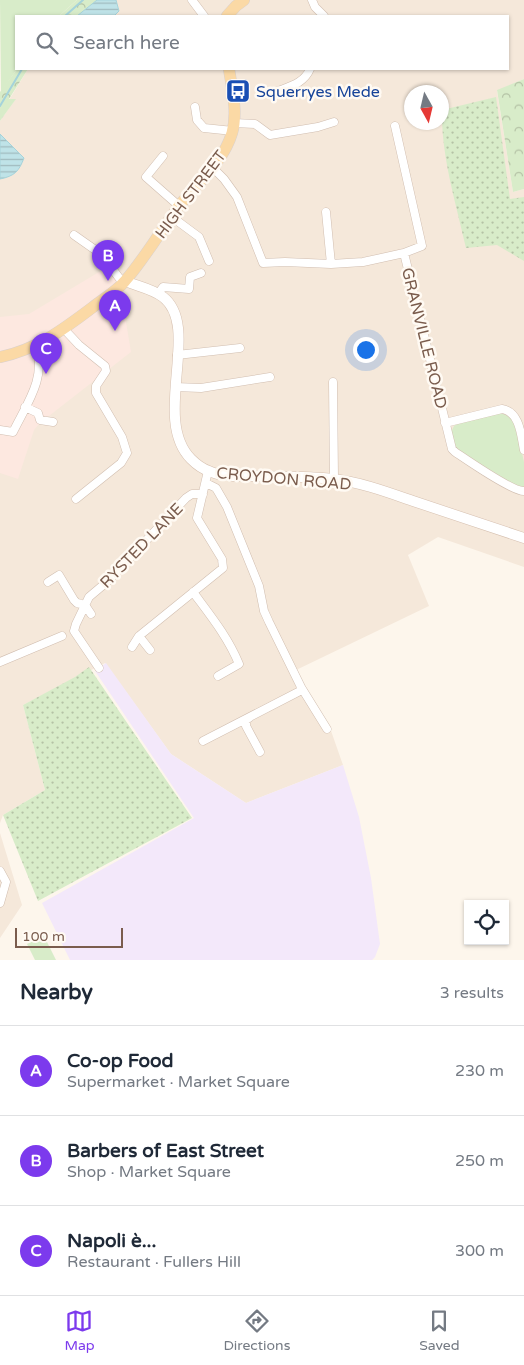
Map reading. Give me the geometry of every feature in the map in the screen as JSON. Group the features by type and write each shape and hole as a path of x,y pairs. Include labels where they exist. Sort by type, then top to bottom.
{"main road":[{"path":"229,15 244,0"},
{"name":"HIGH STREET","path":"0,357 17,354 36,346 64,329 124,282 179,206 213,168 226,149 234,127 234,104 229,70"},
{"name":"CROYDON ROAD","path":"124,282 158,294 171,305 178,321 175,387 176,423 180,443 191,459 208,471 221,475 334,479 369,486 524,538"}],"street":[{"path":"192,0 203,15"},
{"path":"312,0 315,7 323,15"},
{"path":"278,91 297,84 305,78 309,70"},
{"path":"195,107 197,120 204,128 234,127 250,123 255,124 270,135 318,127 334,122"},
{"path":"213,168 237,197 263,263 331,264 378,260 422,246 395,126"},
{"path":"163,156 146,177 179,206"},
{"path":"326,212 331,264"},
{"path":"172,217 199,237 209,261"},
{"path":"74,235 101,254 124,282"},
{"name":"GRANVILLE ROAD","path":"404,253 451,446 455,452 513,488 524,491"},
{"path":"158,294 163,287 189,289 190,276 201,273"},
{"path":"64,329 79,345 105,366 106,371 96,386 96,392 122,437 127,453 121,463 76,499"},
{"path":"0,430 14,432 33,394 40,362 36,346"},
{"path":"177,355 240,348"},
{"path":"175,387 202,388 266,378 264,388"},
{"path":"333,382 334,479"},
{"path":"25,407 38,412 40,420 53,422"},
{"name":"GRANVILLE ROAD","path":"445,423 502,409 507,410 512,412 517,421 524,450"},
{"path":"132,647 139,636 223,568 224,564 197,518 208,471"},
{"path":"206,483 216,488 227,507 259,586 264,611 301,687 327,729"},
{"name":"RYSTED LANE","path":"98,668 74,631 89,598 186,498 192,494 203,494"},
{"path":"48,582 59,576 74,600 85,605 91,614"},
{"path":"193,592 223,632 240,664 218,676"},
{"path":"0,662 62,636"},
{"path":"139,636 150,650"},
{"path":"203,741 300,691 301,687"},
{"path":"249,718 246,720 246,726 260,752"},
{"path":"0,871 6,882 0,903"}],"shaded area":[{"path":"97,0 524,0 524,79 497,91 513,192 524,189 524,567 438,537 408,555 429,606 294,671 330,728 343,765 246,803 171,754 105,663 23,705 45,790 3,815 0,823 0,121 15,100 9,100 27,70 509,70 509,15 78,15"},
{"path":"109,266 119,280 131,352 40,423 34,430 18,479 0,473 0,317 29,314"},
{"path":"106,663 171,754 246,803 343,765 359,817 371,878 380,944 372,960 70,960 42,903 194,818 95,671"},
{"path":"0,833 22,905 0,938"}],"green space":[{"path":"0,0 77,0 60,15 15,15 16,70 1,92"},
{"path":"77,0 97,0 78,15 60,15"},
{"path":"16,70 27,70 9,99 16,99 0,121 0,92"},
{"path":"524,79 524,189 513,192 497,90"},
{"path":"496,97 510,199 524,197 524,261 497,245 466,248 444,145 442,130 449,130 449,108"},
{"path":"501,413 513,418 515,423 524,462 524,488 516,486 459,451 455,446 451,432 454,426 460,422"},
{"path":"89,667 192,818 38,901 3,815 45,790 23,705 75,677"},
{"path":"44,936 56,960 35,960 27,944"}],"water":[{"path":"97,0 116,0 119,11 115,15 78,15"},
{"path":"0,134 24,158 16,172 0,179"}],"waterway":[{"path":"66,15 83,0"},
{"path":"0,106 21,70"}],"place":[{"name":"Squerryes Mede","path":"238,91"},
{"name":"Barbers of East Street","path":"108,281"},
{"name":"Co-op Food","path":"115,331"},
{"name":"Napoli è...","path":"46,374"}]}
